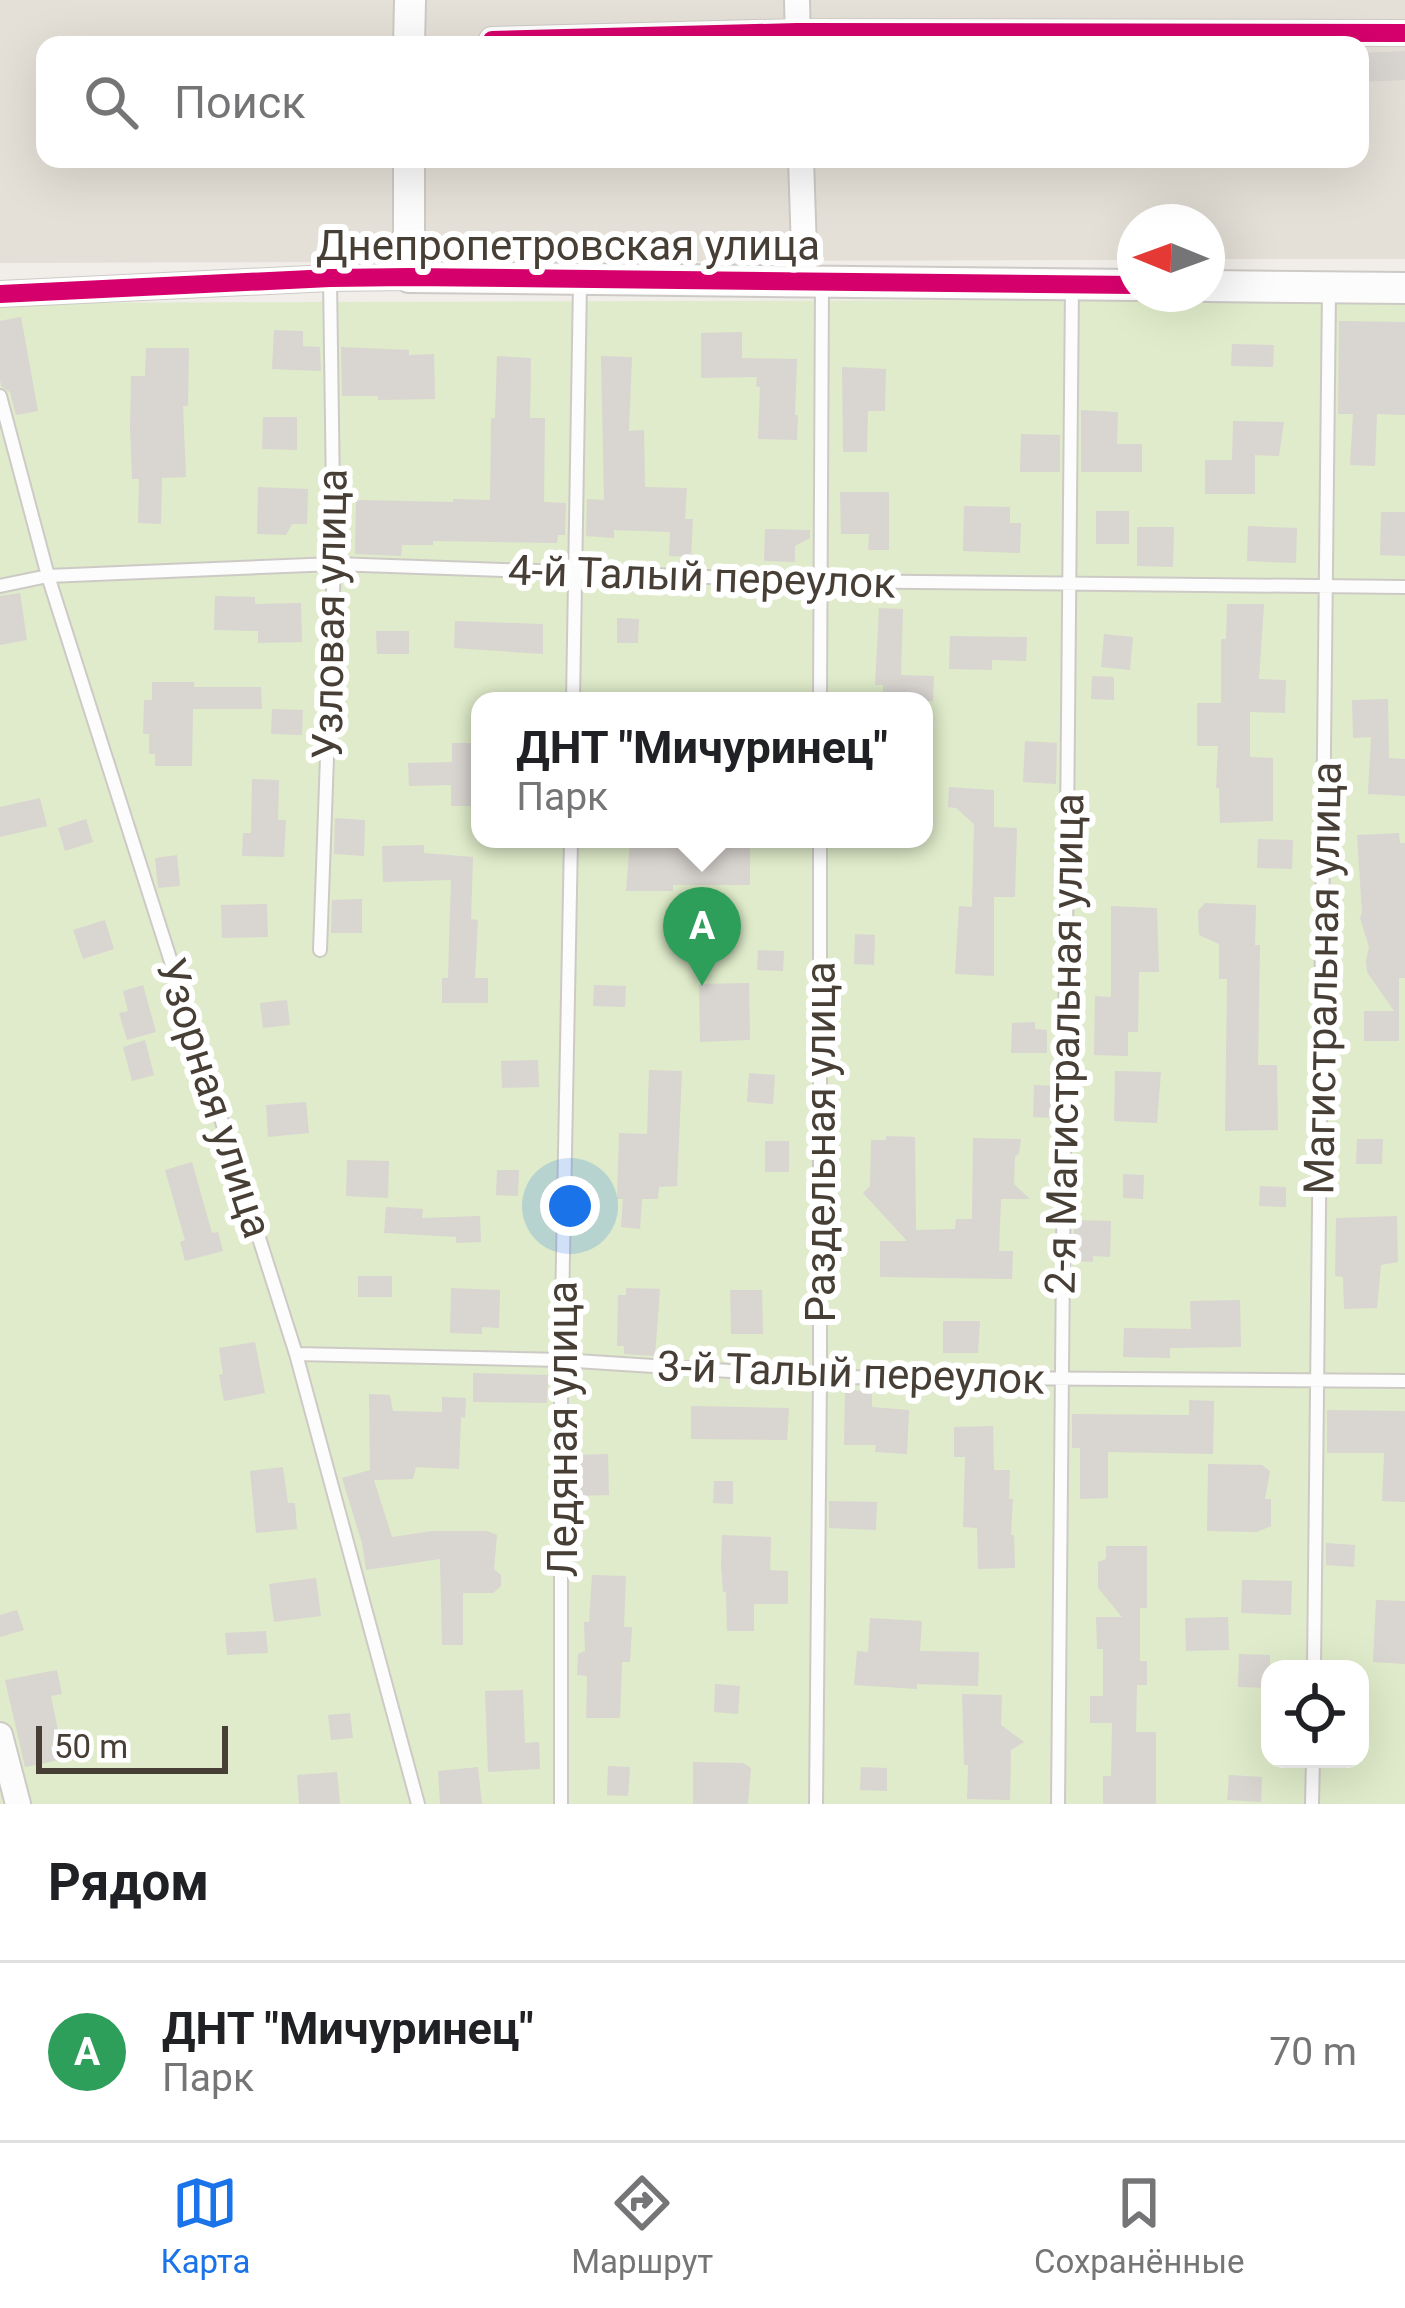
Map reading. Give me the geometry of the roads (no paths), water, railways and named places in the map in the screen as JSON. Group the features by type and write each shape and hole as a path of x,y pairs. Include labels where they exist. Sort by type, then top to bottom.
{"street":[{"path":"410,0 410,36"},
{"path":"797,0 797,36"},
{"path":"1101,36 1405,33"},
{"path":"409,168 409,277"},
{"path":"802,168 814,282"},
{"name":"Днепропетровская улица","path":"0,294 409,277 1117,284"},
{"path":"1225,286 1405,288"},
{"path":"0,1735 18,1804"}],"lane":[{"name":"Узловая улица","path":"320,950 334,564 330,278"},
{"path":"573,692 580,278"},
{"path":"814,282 820,692"},
{"name":"2-я Магистральная улица","path":"1058,1804 1072,284"},
{"name":"Магистральная улица","path":"1314,1660 1329,287"},
{"name":"Узорная улица","path":"0,395 48,576 296,1354 418,1804"},
{"name":"4-й Талый переулок","path":"0,586 48,576 334,564 820,581 1405,587"},
{"name":"Ледяная улица","path":"561,1804 561,1360 571,848"},
{"name":"Раздельная улица","path":"816,1804 820,848"},
{"name":"3-й Талый переулок","path":"296,1354 561,1360 820,1377 1405,1381"},
{"path":"1312,1768 1312,1804"}],"place":[{"name":"ДНТ \"Мичуринец\"","path":"702,986"}]}
